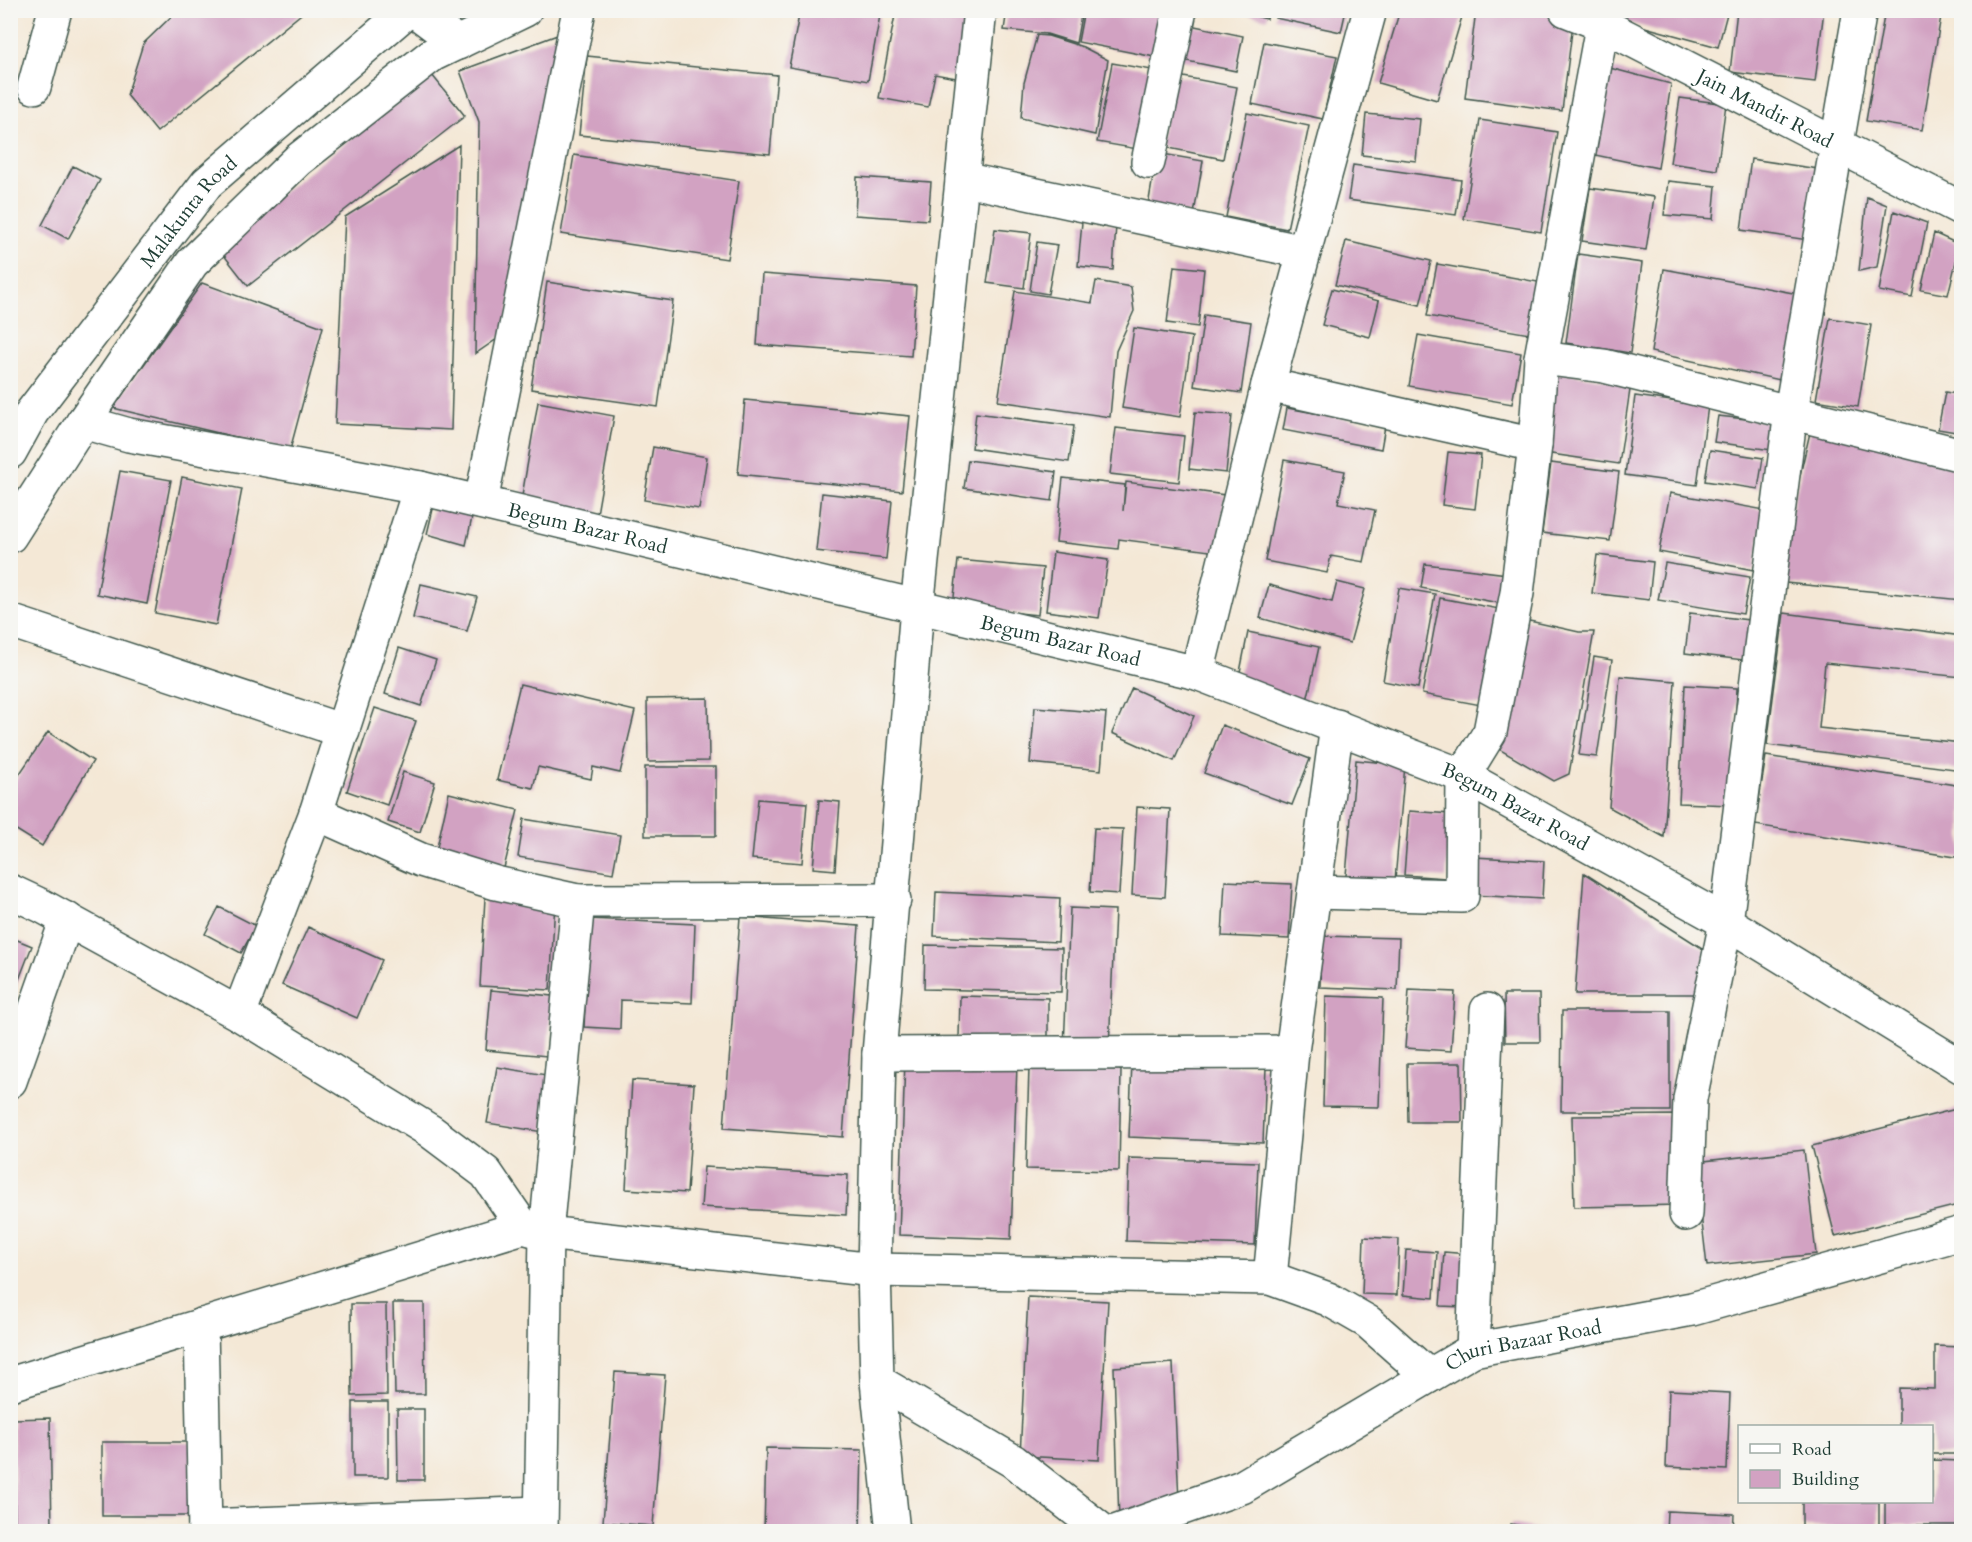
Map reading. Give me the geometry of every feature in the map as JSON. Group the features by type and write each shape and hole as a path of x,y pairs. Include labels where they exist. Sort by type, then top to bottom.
{"street":[{"path":"34,87 55,10"},
{"name":"Malakunta Road","path":"10,452 39,401 207,183 408,10"},
{"path":"414,10 458,43"},
{"path":"10,536 83,422 192,263 298,160 432,55 525,10"},
{"path":"481,502 579,10"},
{"path":"893,1532 877,1381 874,1270 879,1054 894,900 917,608 980,10"},
{"path":"1148,162 1180,10"},
{"path":"1197,673 1268,385 1370,10"},
{"name":"Jain Mandir Road","path":"1566,10 1603,17 1836,146 1962,209"},
{"path":"1686,1214 1690,1099 1726,922 1791,411 1860,10"},
{"path":"1314,892 1462,896 1463,776 1490,732 1517,593 1535,445 1541,358 1603,17"},
{"path":"962,179 1304,252"},
{"path":"1541,358 1604,366 1962,455"},
{"path":"1268,385 1535,445"},
{"name":"Begum Bazar Road","path":"39,401 83,422 129,435 420,488 1197,673 1463,776 1726,922 1962,1067"},
{"path":"239,1014 316,813 420,488"},
{"path":"10,621 344,731"},
{"path":"1270,1278 1292,1052 1337,726"},
{"path":"316,813 421,860 496,883 578,901 894,900"},
{"path":"10,891 67,919 239,1014 430,1131 486,1173 535,1230"},
{"path":"201,1325 205,1529 540,1522 535,1230 578,901"},
{"path":"10,1081 67,919"},
{"path":"1473,1350 1486,1010"},
{"path":"879,1054 1292,1052"},
{"path":"10,1384 201,1325 535,1230 874,1270 1270,1278 1328,1299 1368,1322 1430,1376"},
{"name":"Churi Bazaar Road","path":"1115,1532 1242,1487 1473,1350 1692,1309 1962,1233"},
{"path":"877,1381 1013,1461 1104,1532"}],"building":[{"path":"178,10 306,10 157,132 127,95 143,44"},
{"path":"800,10 881,10 868,81 789,67"},
{"path":"896,10 968,10 956,78 935,74 928,107 879,98"},
{"path":"1007,10 1082,10 1076,43 1047,34 1004,30"},
{"path":"1084,10 1169,10 1160,58 1078,42"},
{"path":"1232,10 1269,10 1267,19"},
{"path":"1277,10 1346,10 1341,32 1275,18"},
{"path":"1400,10 1464,10 1437,100 1378,83"},
{"path":"1476,10 1533,10 1573,23 1562,111 1465,98"},
{"path":"1614,10 1728,10 1718,47 1612,18"},
{"path":"1737,10 1824,10 1815,82 1730,72"},
{"path":"1885,10 1942,10 1922,130 1866,121"},
{"path":"1185,24 1243,36 1236,71 1177,59"},
{"path":"560,34 504,334 475,354 479,122 460,71"},
{"path":"1037,35 1047,36 1045,35 1083,47 1108,60 1095,135 1021,118 1024,83"},
{"path":"1264,42 1337,56 1323,119 1252,104"},
{"path":"587,56 777,75 770,154 579,135"},
{"path":"1112,63 1158,71 1143,150 1097,142"},
{"path":"1606,67 1671,84 1658,168 1595,155"},
{"path":"432,75 465,116 248,286 216,245"},
{"path":"1173,75 1237,87 1223,159 1159,146"},
{"path":"1680,98 1726,104 1717,170 1670,163"},
{"path":"1247,113 1309,126 1287,229 1226,217"},
{"path":"1366,114 1420,119 1416,161 1362,155"},
{"path":"1480,120 1557,132 1541,232 1464,219"},
{"path":"459,145 451,430 335,424 345,217"},
{"path":"1157,153 1203,161 1194,214 1148,206"},
{"path":"574,155 739,181 727,259 561,234"},
{"path":"1751,159 1818,169 1808,240 1741,230"},
{"path":"1353,165 1461,180 1456,215 1348,200"},
{"path":"73,166 100,180 68,239 42,225"},
{"path":"857,177 931,182 928,220 855,215"},
{"path":"1668,181 1716,186 1713,219 1664,215"},
{"path":"1590,188 1654,197 1646,250 1582,241"},
{"path":"1867,197 1887,205 1877,267 1859,271"},
{"path":"1894,211 1927,223 1912,297 1879,291"},
{"path":"1082,222 1116,225 1113,270 1078,266"},
{"path":"995,229 1031,233 1024,288 987,283"},
{"path":"1934,233 1960,245 1948,295 1921,290"},
{"path":"1346,241 1431,261 1420,305 1335,285"},
{"path":"1037,242 1057,245 1048,294 1030,291"},
{"path":"1578,254 1642,263 1630,353 1566,343"},
{"path":"1437,264 1538,282 1529,334 1427,316"},
{"path":"1174,266 1204,269 1198,327 1167,323"},
{"path":"1664,269 1804,295 1789,382 1651,352"},
{"path":"762,274 916,286 911,356 757,345"},
{"path":"1096,281 1131,287 1134,311 1116,351 1110,417 998,401 1015,291 1092,303"},
{"path":"547,282 673,301 658,407 531,389"},
{"path":"202,283 323,327 290,450 113,408"},
{"path":"1332,289 1379,301 1370,337 1322,325"},
{"path":"1204,315 1251,322 1241,393 1194,386"},
{"path":"1830,318 1871,325 1858,407 1816,400"},
{"path":"1134,328 1192,337 1180,417 1122,408"},
{"path":"1418,335 1521,353 1512,404 1409,386"},
{"path":"1556,372 1631,383 1619,464 1545,453"},
{"path":"1945,392 1962,395 1962,433 1938,429"},
{"path":"1635,396 1708,406 1697,485 1625,475"},
{"path":"745,400 910,416 902,491 738,474"},
{"path":"538,402 614,416 597,514 521,502"},
{"path":"1287,408 1385,426 1381,449 1283,430"},
{"path":"1195,412 1232,415 1226,473 1189,469"},
{"path":"976,413 1074,426 1069,462 972,448"},
{"path":"1718,416 1782,423 1779,451 1714,442"},
{"path":"1812,424 1962,462 1962,600 1775,582"},
{"path":"1116,428 1184,436 1179,482 1110,474"},
{"path":"653,447 707,457 699,509 644,500"},
{"path":"1710,450 1763,458 1758,489 1705,481"},
{"path":"1448,452 1481,455 1475,509 1442,505"},
{"path":"968,460 1056,472 1052,501 964,488"},
{"path":"1284,460 1345,471 1338,503 1375,510 1364,562 1331,556 1327,573 1265,561"},
{"path":"1551,463 1619,472 1610,541 1542,533"},
{"path":"120,471 171,480 147,604 97,594"},
{"path":"182,477 242,489 216,625 155,613"},
{"path":"1063,478 1125,485 1123,511 1126,482 1225,495 1217,552 1119,539 1118,549 1056,542"},
{"path":"822,493 892,501 886,559 816,551"},
{"path":"1670,493 1765,510 1754,570 1659,552"},
{"path":"434,505 473,513 466,545 427,534"},
{"path":"1053,552 1108,560 1099,618 1046,611"},
{"path":"1597,555 1653,562 1649,600 1592,593"},
{"path":"958,560 1043,568 1038,615 953,606"},
{"path":"1665,563 1750,577 1743,614 1658,600"},
{"path":"1425,564 1507,574 1504,604 1421,588"},
{"path":"1337,582 1365,589 1350,643 1260,618 1269,585 1332,602"},
{"path":"421,584 477,597 467,631 413,618"},
{"path":"1399,588 1435,594 1418,688 1383,681"},
{"path":"1440,598 1505,610 1486,706 1422,694"},
{"path":"1690,613 1757,621 1752,661 1685,653"},
{"path":"1784,613 1962,636 1962,677 1825,663 1819,728 1962,743 1962,770 1767,745"},
{"path":"1525,620 1579,632 1594,632 1569,774 1554,781 1497,748"},
{"path":"1248,632 1319,647 1307,701 1237,687"},
{"path":"399,648 436,660 421,706 385,694"},
{"path":"1594,657 1612,660 1597,757 1579,755"},
{"path":"1620,676 1675,681 1664,837 1609,807"},
{"path":"520,684 635,711 620,773 593,767 591,779 538,767 533,788 497,780"},
{"path":"1685,685 1737,688 1732,805 1679,803"},
{"path":"1132,688 1194,716 1174,761 1112,733"},
{"path":"708,698 709,761 648,762 647,699"},
{"path":"1035,707 1106,713 1101,770 1030,763"},
{"path":"375,708 416,721 387,805 347,791"},
{"path":"1222,725 1310,759 1292,805 1204,773"},
{"path":"48,732 93,761 42,846 10,826 10,788"},
{"path":"1766,756 1962,786 1962,858 1755,825"},
{"path":"1356,760 1405,765 1394,892 1345,887"},
{"path":"645,767 716,767 716,836 645,836"},
{"path":"403,772 435,782 420,832 388,822"},
{"path":"449,793 518,810 504,868 436,852"},
{"path":"758,799 807,803 802,863 752,859"},
{"path":"819,800 840,802 835,870 813,868"},
{"path":"1137,807 1170,809 1165,897 1132,895"},
{"path":"1409,811 1451,814 1446,878 1404,875"},
{"path":"524,819 620,835 613,873 518,857"},
{"path":"1094,828 1123,829 1119,894 1090,892"},
{"path":"1474,857 1544,861 1542,899 1472,895"},
{"path":"1584,873 1705,950 1700,994 1575,994"},
{"path":"1225,881 1292,884 1289,939 1222,936"},
{"path":"936,892 1060,898 1058,942 934,936"},
{"path":"485,898 555,902 550,990 480,986"},
{"path":"219,907 256,926 241,953 205,934"},
{"path":"1070,908 1115,910 1109,1049 1064,1047"},
{"path":"740,917 859,926 843,1137 724,1128"},
{"path":"589,919 695,924 692,1003 621,1000 620,1029 584,1027"},
{"path":"308,927 382,960 357,1018 282,985"},
{"path":"1321,936 1399,938 1397,990 1320,987"},
{"path":"10,937 32,946 11,1000 10,1000"},
{"path":"925,945 1062,948 1061,992 924,989"},
{"path":"491,990 552,996 547,1056 486,1050"},
{"path":"1409,990 1455,992 1451,1051 1405,1048"},
{"path":"1504,994 1539,994 1540,1042 1505,1042"},
{"path":"960,996 1048,998 1048,1039 959,1038"},
{"path":"1326,996 1383,998 1379,1107 1323,1106"},
{"path":"1562,1011 1670,1011 1670,1111 1561,1111"},
{"path":"905,1060 1017,1064 1011,1239 899,1235"},
{"path":"1132,1062 1266,1067 1263,1143 1129,1137"},
{"path":"1407,1063 1461,1063 1462,1122 1408,1122"},
{"path":"497,1067 553,1076 543,1132 487,1123"},
{"path":"1029,1067 1121,1070 1119,1171 1026,1169"},
{"path":"632,1080 694,1084 687,1193 626,1189"},
{"path":"1960,1108 1962,1204 1835,1236 1812,1146"},
{"path":"1677,1115 1679,1205 1574,1207 1572,1116"},
{"path":"1804,1150 1816,1254 1707,1266 1695,1162"},
{"path":"1129,1158 1258,1162 1255,1245 1126,1241"},
{"path":"704,1167 848,1175 846,1215 701,1207"},
{"path":"1364,1237 1399,1239 1397,1295 1362,1294"},
{"path":"1406,1250 1437,1252 1434,1298 1403,1295"},
{"path":"1444,1252 1468,1254 1465,1307 1440,1306"},
{"path":"1028,1297 1108,1301 1099,1460 1020,1456"},
{"path":"393,1303 424,1303 425,1394 395,1394"},
{"path":"351,1304 386,1304 387,1395 352,1396"},
{"path":"1935,1346 1962,1347 1962,1454 1933,1454 1933,1425 1899,1425 1899,1388 1935,1389"},
{"path":"1173,1363 1179,1502 1119,1521 1114,1367"},
{"path":"615,1372 665,1375 653,1526 603,1522"},
{"path":"1669,1390 1730,1393 1727,1470 1666,1467"},
{"path":"353,1402 388,1402 388,1477 353,1477"},
{"path":"397,1409 424,1409 424,1480 398,1480"},
{"path":"50,1418 52,1530 15,1530 13,1419"},
{"path":"102,1442 191,1442 191,1516 102,1516"},
{"path":"766,1448 862,1450 860,1532 764,1532"},
{"path":"1933,1460 1962,1461 1962,1525 1885,1525 1885,1503 1933,1503"},
{"path":"1802,1503 1879,1503 1879,1528 1802,1527"},
{"path":"1667,1511 1734,1514 1733,1532 1666,1532"},
{"path":"1511,1524 1544,1530 1544,1532 1510,1532"}]}
